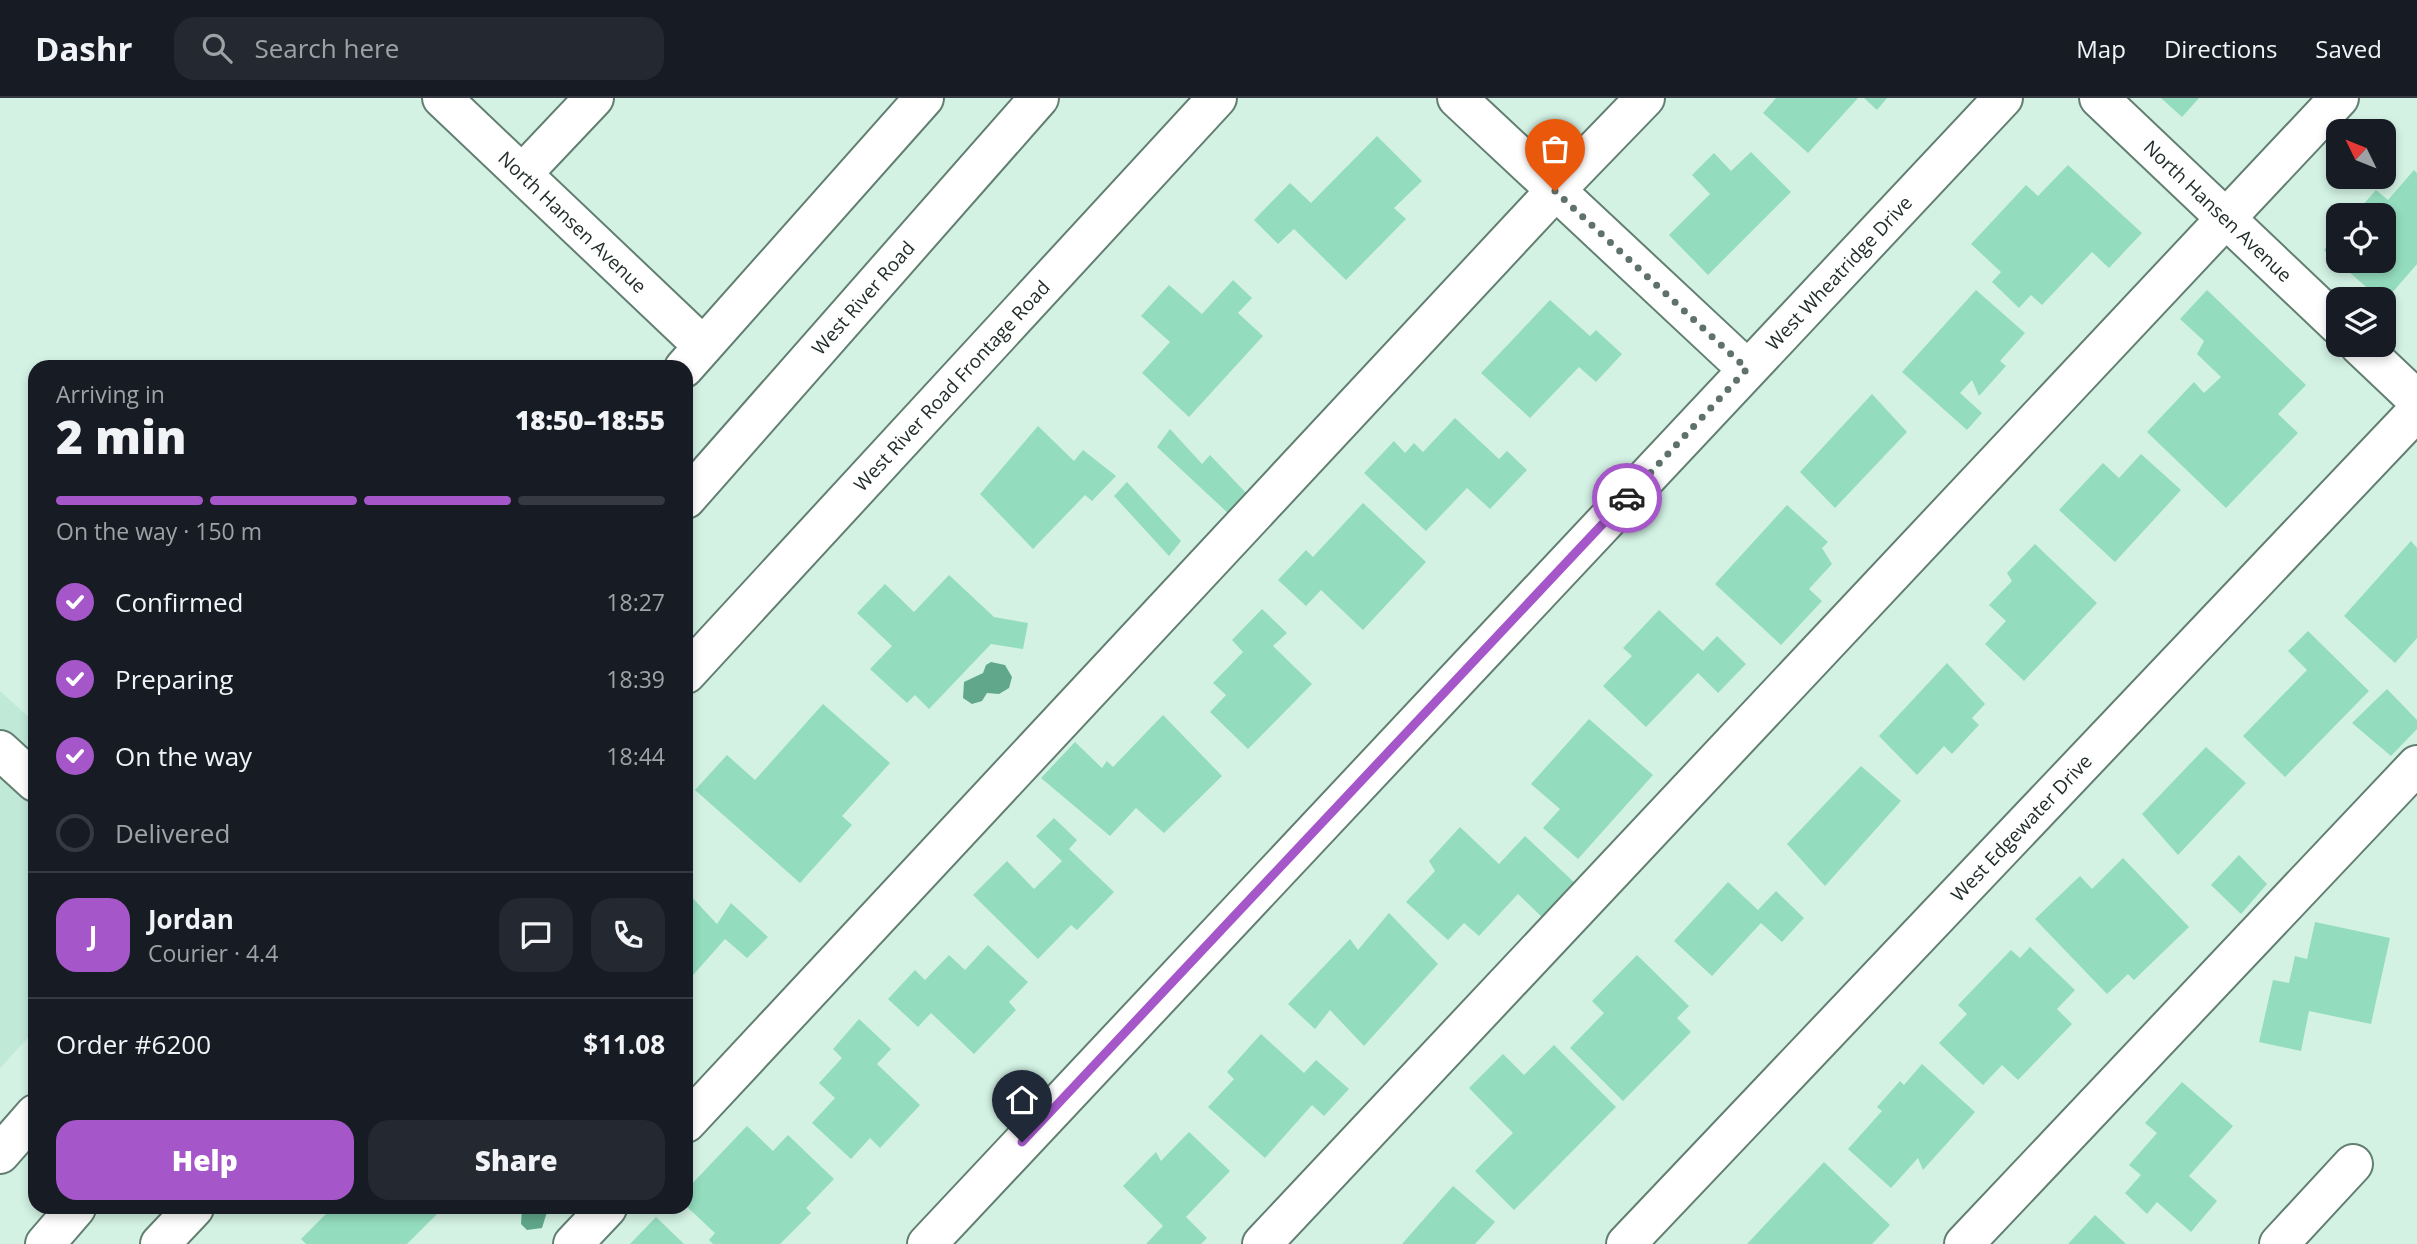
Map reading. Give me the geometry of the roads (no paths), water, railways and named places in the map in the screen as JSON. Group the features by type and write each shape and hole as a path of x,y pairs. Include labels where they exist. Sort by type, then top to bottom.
{"street":[{"name":"North Hansen Avenue","path":"442,98 523,173 693,357"},
{"path":"523,173 594,98"},
{"path":"693,357 924,98"},
{"name":"West River Road","path":"693,491 1039,98"},
{"name":"West River Road Frontage Road","path":"693,666 1217,98"},
{"path":"1457,98 1747,369"},
{"path":"693,1115 1555,191 1645,98"},
{"name":"West Wheatridge Drive","path":"927,1244 2003,98"},
{"name":"North Hansen Avenue","path":"2099,98 2326,314"},
{"path":"1262,1244 2339,98"},
{"path":"2372,357 2417,400"},
{"name":"West Edgewater Drive","path":"1626,1244 2417,411"},
{"path":"0,750 28,776"},
{"path":"1964,1244 2417,765"},
{"path":"0,1154 28,1122"},
{"path":"2279,1244 2353,1164"},
{"path":"45,1244 71,1214"},
{"path":"160,1244 188,1214"},
{"path":"573,1244 601,1214"}]}
